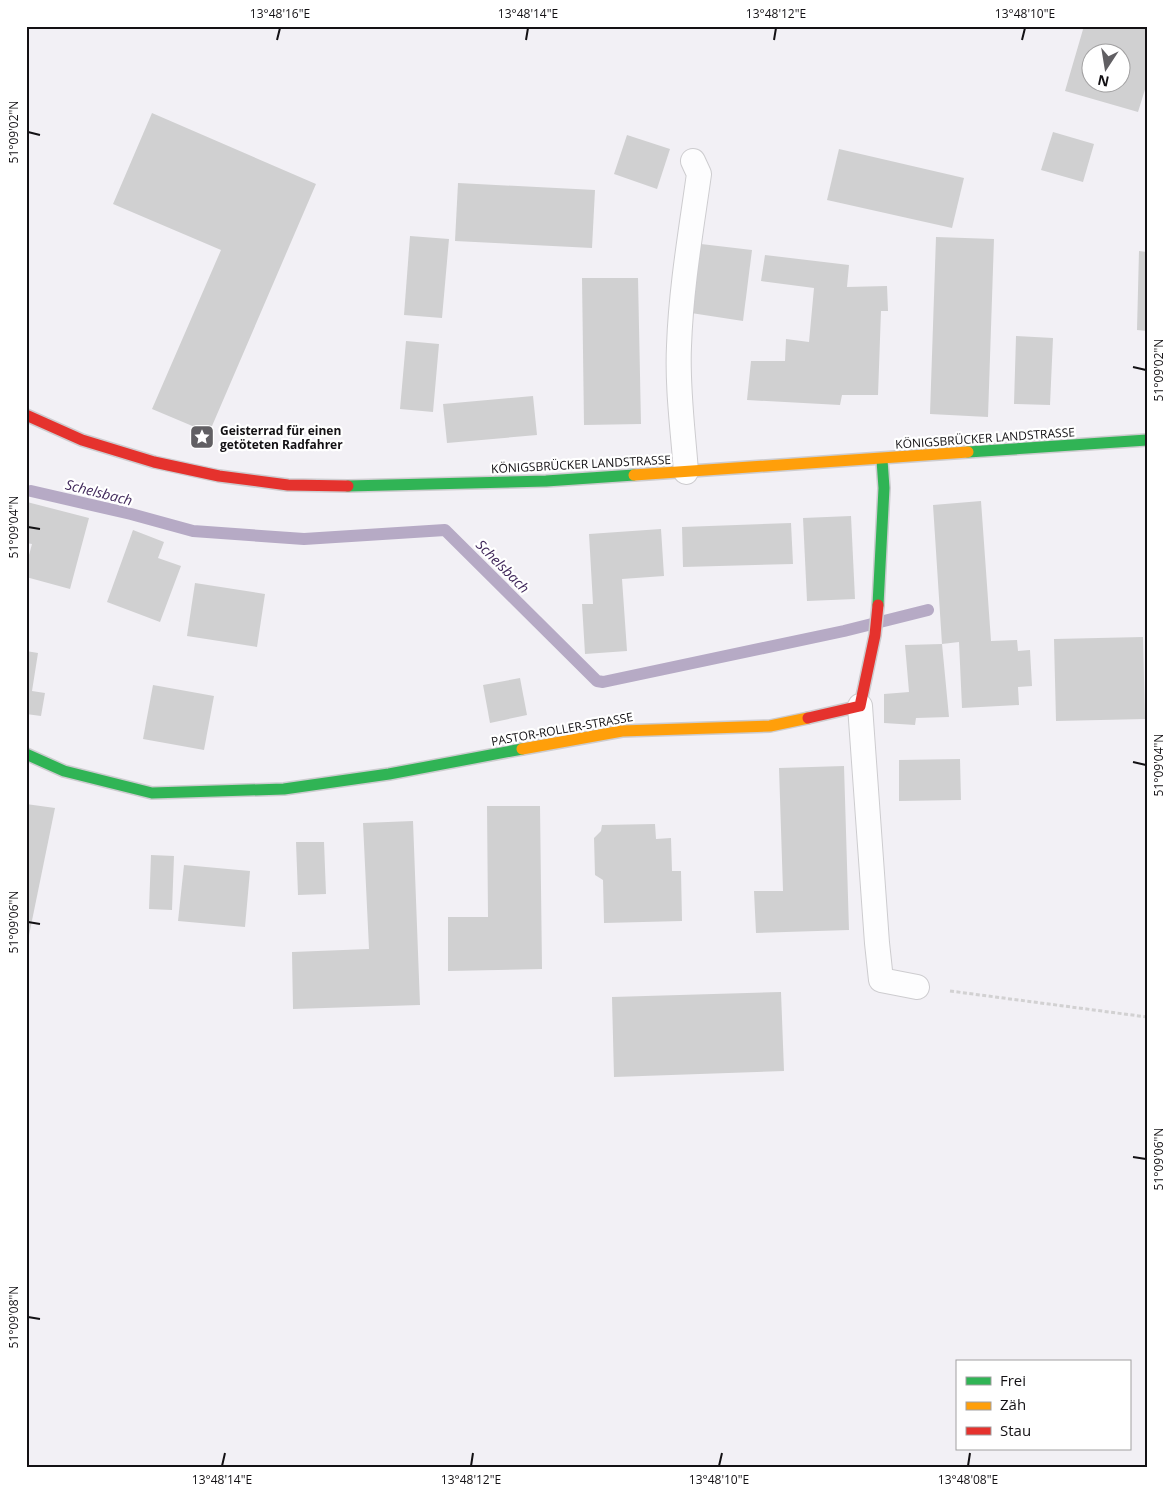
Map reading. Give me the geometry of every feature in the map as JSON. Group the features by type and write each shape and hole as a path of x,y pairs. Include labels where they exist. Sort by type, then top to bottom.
{"main road":[{"name":"KÖNIGSBRÜCKER LANDSTRASSE","path":"26,415 82,440 154,462 220,476 288,485 360,486 546,481 882,460 1147,440"},
{"path":"860,706 875,635 878,605 884,488 882,460"},
{"name":"PASTOR-ROLLER-STRASSE","path":"26,754 64,770 152,793 284,789 389,774 622,731 770,726 860,706"}],"lane":[{"path":"686,472 679,346 684,285 698,174 693,161"},
{"path":"860,706 881,980 917,987"}],"path":[{"path":"917,987 1147,1017"}],"building":[{"path":"1084,26 1147,26 1147,83 1138,112 1065,91"},
{"path":"152,113 316,184 209,433 152,409 221,250 113,204"},
{"path":"1053,132 1094,144 1083,182 1041,170"},
{"path":"627,135 670,149 657,189 614,174"},
{"path":"839,149 964,178 952,228 827,200"},
{"path":"458,183 595,190 592,248 455,241"},
{"path":"410,236 449,239 442,318 404,315"},
{"path":"936,237 994,239 988,417 930,414"},
{"path":"701,244 752,250 743,321 691,313"},
{"path":"1139,251 1147,252 1147,331 1137,330"},
{"path":"765,255 849,265 847,287 887,286 888,311 881,311 878,395 842,395 840,405 747,400 751,361 785,361 786,339 809,342 814,288 761,281"},
{"path":"582,278 638,278 641,424 584,425"},
{"path":"1016,336 1053,338 1050,405 1014,404"},
{"path":"406,341 439,344 433,412 400,409"},
{"path":"533,396 537,435 447,443 443,404"},
{"path":"981,501 991,641 1017,640 1018,651 1030,650 1032,686 1018,687 1019,705 962,708 959,642 942,644 933,505"},
{"path":"27,502 89,518 70,589 26,577 26,566 32,544 26,543"},
{"path":"851,516 855,599 807,601 803,518"},
{"path":"791,523 793,564 683,567 682,527"},
{"path":"661,529 664,576 622,579 627,651 585,654 582,604 593,604 589,534"},
{"path":"133,530 164,542 158,558 181,566 160,622 107,602"},
{"path":"195,583 265,594 257,647 187,636"},
{"path":"1143,637 1145,719 1056,721 1054,639"},
{"path":"942,644 949,717 916,718 915,725 884,723 884,694 909,692 905,645"},
{"path":"26,651 38,653 32,691 45,693 41,716 26,714"},
{"path":"520,678 527,715 490,723 483,685"},
{"path":"153,685 214,696 204,750 143,739"},
{"path":"960,759 961,800 899,801 899,760"},
{"path":"844,766 849,930 756,933 754,891 783,891 779,768"},
{"path":"26,804 55,808 27,945 26,945"},
{"path":"487,806 540,806 542,969 448,971 448,917 488,917"},
{"path":"413,821 420,1005 293,1009 292,952 369,949 363,823"},
{"path":"655,824 656,839 671,838 672,871 681,871 682,921 604,923 603,880 595,875 594,838 601,831 602,825"},
{"path":"296,842 324,842 326,894 298,895"},
{"path":"151,855 174,856 172,910 149,909"},
{"path":"184,865 250,871 245,927 178,921"},
{"path":"781,992 784,1071 614,1077 612,997"}],"waterway":[{"name":"Schelsbach","path":"31,491 131,514 193,531 304,539 445,530 597,681 603,682 844,631 928,610"}],"traffic: fast":[{"path":"968,452 1147,440"},
{"path":"878,605 884,488 882,460"},
{"path":"348,486 546,481 634,475"},
{"path":"26,754 64,771 152,793 284,789 389,774 522,749"}],"traffic: slow":[{"path":"634,475 968,452"},
{"path":"522,749 622,731 770,726 808,718"}],"traffic: jam":[{"path":"26,415 82,440 154,462 219,476 288,485 348,486"},
{"path":"808,718 860,706 875,635 878,605"}],"place":[{"name":"Geisterrad für einen getöteten Radfahrer","path":"202,437"}]}
